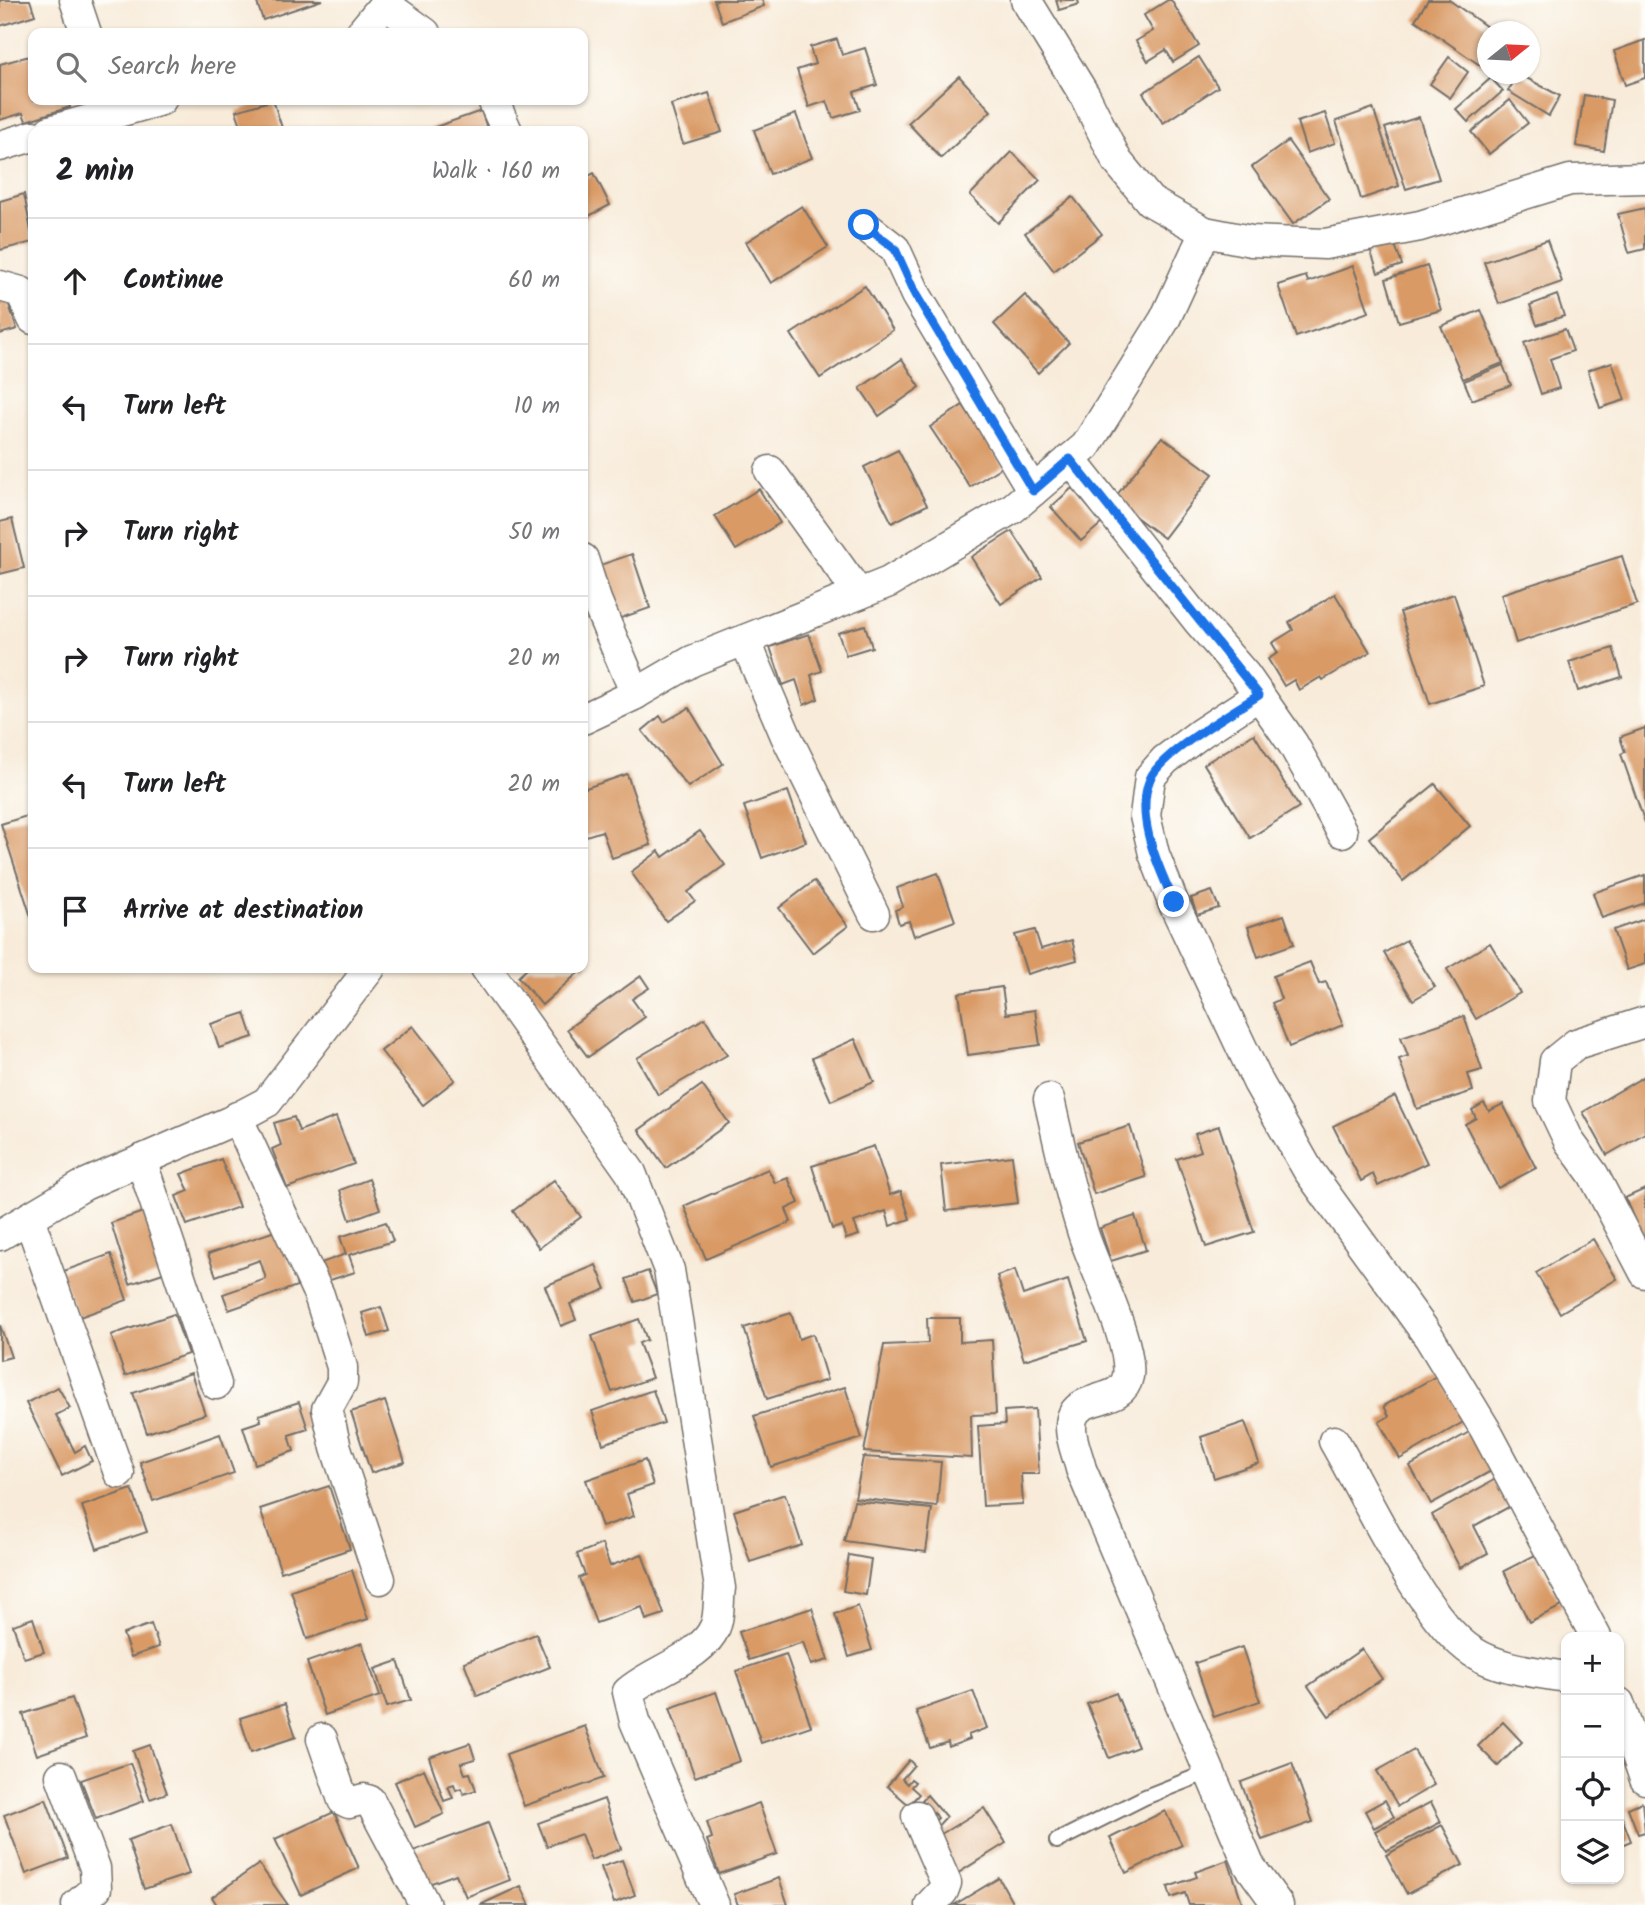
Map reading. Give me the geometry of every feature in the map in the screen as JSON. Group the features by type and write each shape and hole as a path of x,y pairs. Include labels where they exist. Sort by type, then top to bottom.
{"street":[{"path":"75,0 84,28"},
{"path":"1026,0 1085,96 1117,161 1150,201 1205,232 1251,241 1325,244 1420,226 1570,180 1645,178"},
{"path":"365,28 386,2 419,28"},
{"path":"62,126 104,108 126,105"},
{"path":"495,105 505,126"},
{"path":"0,146 28,138"},
{"path":"864,225 895,249 916,295 1033,491"},
{"path":"588,717 636,694 692,661 889,582 1013,508 1086,446 1165,320 1205,232"},
{"path":"0,286 21,292 28,308"},
{"path":"1070,459 1259,695 1293,744 1342,832"},
{"path":"770,471 859,594"},
{"path":"588,575 636,694"},
{"path":"745,640 786,736 874,914"},
{"path":"1259,695 1165,760 1150,777 1145,816 1154,854 1258,1082 1308,1170 1436,1348 1485,1429 1593,1632"},
{"path":"0,1235 83,1185 267,1102 366,973"},
{"path":"490,973 631,1173 669,1270 720,1588 716,1626 702,1647 644,1678 628,1692 635,1721 715,1905"},
{"path":"1645,1022 1576,1044 1555,1061 1550,1101 1569,1141 1593,1174 1645,1273"},
{"path":"1049,1099 1063,1162 1084,1235 1122,1339 1128,1374 1124,1387 1112,1395 1078,1405 1072,1413 1070,1429 1081,1469 1249,1865 1278,1905"},
{"path":"237,1117 319,1295 342,1367 342,1382 327,1409 336,1448 380,1579"},
{"path":"141,1160 216,1384"},
{"path":"29,1218 119,1473"},
{"path":"1334,1441 1407,1570 1447,1630 1473,1653 1500,1665 1561,1676"},
{"path":"1624,1718 1645,1779"},
{"path":"322,1739 343,1800 349,1804 364,1799 370,1801 425,1905"},
{"path":"61,1776 95,1868 96,1888 77,1905"},
{"path":"917,1816 946,1883 943,1891 930,1905"}],"lane":[{"path":"1057,1841 1145,1797 1211,1771"}],"building":[{"path":"0,0 30,0 35,15 0,26"},
{"path":"256,0 322,0 263,20"},
{"path":"714,0 762,0 764,6 722,22"},
{"path":"1056,0 1078,0 1079,4 1059,10"},
{"path":"1171,0 1199,46 1173,62 1166,50 1148,61 1136,41 1153,31 1144,15"},
{"path":"1428,0 1449,0 1479,21 1477,63 1415,20"},
{"path":"837,39 842,55 865,48 877,85 854,92 860,110 833,118 827,101 809,107 797,70 815,64 810,47"},
{"path":"1645,40 1645,78 1625,85 1614,51"},
{"path":"28,56 28,105 70,107 26,121 23,113 0,120 0,64"},
{"path":"1199,57 1218,87 1163,123 1143,93"},
{"path":"1449,57 1468,72 1450,98 1430,84"},
{"path":"959,76 991,111 941,158 908,123"},
{"path":"1484,84 1497,84 1503,91 1468,122 1456,109"},
{"path":"1513,84 1538,84 1560,96 1549,116 1508,91"},
{"path":"709,93 722,132 683,144 671,105"},
{"path":"1584,95 1612,100 1604,151 1576,146"},
{"path":"1510,100 1528,123 1489,154 1471,132"},
{"path":"256,105 275,105 281,126 241,126 236,111"},
{"path":"1373,108 1399,186 1361,199 1336,121"},
{"path":"481,111 486,126 438,126"},
{"path":"1325,113 1335,143 1307,153 1297,122"},
{"path":"796,114 812,158 770,174 754,130"},
{"path":"1419,117 1439,179 1406,189 1385,128"},
{"path":"1288,141 1329,199 1293,224 1252,167"},
{"path":"1012,152 1040,180 998,223 970,195"},
{"path":"594,173 610,205 588,216 588,176"},
{"path":"24,194 28,215 28,243 0,250 0,201"},
{"path":"1073,197 1102,234 1054,271 1025,233"},
{"path":"802,206 828,247 771,283 746,242"},
{"path":"1645,208 1645,249 1629,253 1618,214"},
{"path":"1547,240 1562,282 1499,304 1484,262"},
{"path":"1394,242 1402,265 1378,273 1370,249"},
{"path":"1353,266 1369,312 1296,337 1278,285 1306,276 1308,282"},
{"path":"1427,266 1441,310 1399,322 1386,279"},
{"path":"865,286 893,330 820,378 791,334"},
{"path":"1025,295 1069,343 1038,373 994,324"},
{"path":"1557,295 1564,316 1537,325 1530,305"},
{"path":"7,299 17,329 0,334 0,301"},
{"path":"1481,310 1503,363 1463,379 1441,326"},
{"path":"1565,329 1573,351 1550,359 1559,388 1541,394 1524,343"},
{"path":"902,359 920,387 879,416 860,388"},
{"path":"1612,362 1625,400 1600,408 1588,370"},
{"path":"1503,365 1511,385 1472,400 1464,381"},
{"path":"963,405 1003,466 970,487 930,427"},
{"path":"1162,437 1213,474 1164,538 1113,500"},
{"path":"898,450 927,505 892,523 864,467"},
{"path":"1072,488 1102,523 1081,541 1051,507"},
{"path":"759,489 780,523 736,550 715,516"},
{"path":"12,519 24,568 0,574 0,522"},
{"path":"1012,531 1042,577 1001,604 971,557"},
{"path":"632,554 650,608 618,619 600,565"},
{"path":"1622,556 1637,604 1516,643 1501,594"},
{"path":"1335,594 1370,652 1323,680 1321,677 1299,690 1294,680 1284,686 1268,659 1278,653 1272,643 1293,630 1289,622"},
{"path":"1454,594 1484,686 1430,704 1400,612"},
{"path":"865,625 872,647 846,655 838,633"},
{"path":"809,634 822,671 811,675 818,699 804,705 796,680 783,685 770,647"},
{"path":"1613,648 1622,677 1578,691 1569,662"},
{"path":"689,708 723,764 688,787 642,731 660,716 664,722"},
{"path":"1645,728 1645,823 1621,754 1625,752 1620,737"},
{"path":"1254,734 1299,807 1250,838 1204,764"},
{"path":"627,774 651,845 612,858 602,831 588,835 588,787"},
{"path":"1435,784 1470,826 1403,881 1369,838"},
{"path":"788,791 806,842 762,858 744,806"},
{"path":"28,816 28,908 1,824"},
{"path":"700,831 725,865 688,892 695,901 666,921 631,872 659,851 663,857"},
{"path":"938,873 955,921 914,936 909,921 899,924 895,910 903,907 897,888"},
{"path":"1645,875 1645,903 1602,918 1593,893"},
{"path":"814,881 848,926 813,953 779,908"},
{"path":"1212,891 1219,908 1197,915 1191,898"},
{"path":"1284,915 1294,944 1258,957 1248,927"},
{"path":"1645,919 1645,964 1627,970 1613,930"},
{"path":"1035,930 1041,949 1072,940 1077,960 1027,974 1015,935"},
{"path":"1406,940 1435,987 1413,1000 1384,953"},
{"path":"1490,943 1520,993 1476,1019 1447,969"},
{"path":"1310,962 1319,984 1326,982 1343,1025 1289,1047 1272,1003 1281,999 1273,976"},
{"path":"522,973 578,973 542,1005 518,977"},
{"path":"641,976 649,988 632,999 645,1017 588,1057 567,1029"},
{"path":"1002,987 1006,1014 1035,1010 1040,1045 968,1055 959,993"},
{"path":"245,1013 253,1037 219,1048 211,1024"},
{"path":"1464,1016 1482,1070 1468,1074 1473,1091 1417,1109 1399,1059 1408,1056 1401,1037"},
{"path":"705,1018 727,1055 658,1095 637,1058"},
{"path":"413,1026 455,1080 423,1105 381,1051"},
{"path":"855,1039 874,1082 831,1101 812,1058"},
{"path":"1645,1076 1645,1133 1607,1155 1583,1112"},
{"path":"702,1085 729,1123 666,1168 639,1130"},
{"path":"1395,1096 1427,1163 1378,1186 1373,1174 1361,1181 1333,1126"},
{"path":"1484,1103 1489,1111 1503,1104 1536,1168 1498,1188 1465,1124 1476,1118 1472,1110"},
{"path":"294,1117 299,1131 336,1117 354,1164 287,1188 272,1149 281,1145 274,1123"},
{"path":"1130,1126 1146,1177 1094,1194 1078,1142"},
{"path":"1219,1126 1254,1232 1206,1247 1177,1159 1201,1151 1195,1134"},
{"path":"874,1146 890,1195 901,1191 910,1219 890,1226 886,1211 854,1222 859,1235 846,1239 842,1226 832,1229 812,1166"},
{"path":"1012,1156 1018,1203 946,1211 941,1165"},
{"path":"221,1159 239,1207 187,1225 176,1196 189,1191 181,1174"},
{"path":"768,1169 775,1183 788,1178 799,1203 786,1209 791,1222 706,1259 684,1206"},
{"path":"369,1179 380,1209 350,1220 340,1190"},
{"path":"554,1180 581,1217 539,1248 513,1211"},
{"path":"1645,1189 1645,1245 1625,1198"},
{"path":"146,1211 166,1272 130,1284 111,1223"},
{"path":"1135,1216 1146,1250 1111,1261 1100,1228"},
{"path":"386,1222 393,1241 349,1255 355,1272 327,1281 321,1263 346,1254 340,1237"},
{"path":"278,1230 297,1286 229,1310 223,1294 266,1279 260,1260 216,1276 208,1254"},
{"path":"1593,1239 1617,1279 1560,1313 1536,1273"},
{"path":"111,1254 127,1300 77,1318 61,1272"},
{"path":"596,1265 606,1289 570,1304 576,1320 561,1326 545,1286"},
{"path":"1015,1270 1023,1295 1068,1280 1087,1341 1024,1360 997,1276"},
{"path":"648,1271 657,1294 635,1302 626,1279"},
{"path":"381,1307 389,1331 369,1337 362,1313"},
{"path":"791,1313 799,1339 813,1334 827,1380 767,1399 744,1328"},
{"path":"174,1314 188,1354 125,1376 111,1335"},
{"path":"927,1318 960,1318 960,1342 992,1340 996,1414 971,1415 972,1458 864,1452 884,1345 928,1343"},
{"path":"639,1319 647,1340 639,1343 652,1378 612,1392 592,1336"},
{"path":"0,1325 11,1357 0,1360"},
{"path":"191,1373 205,1414 147,1433 133,1393"},
{"path":"1438,1375 1465,1421 1400,1459 1379,1422 1389,1416 1384,1406"},
{"path":"58,1387 70,1408 56,1415 75,1452 85,1446 92,1461 62,1476 26,1403"},
{"path":"845,1387 862,1438 771,1467 754,1416"},
{"path":"653,1390 664,1423 603,1444 592,1411"},
{"path":"385,1401 405,1462 371,1473 351,1412"},
{"path":"299,1402 308,1429 289,1435 294,1451 255,1464 243,1427 261,1421 259,1415"},
{"path":"1035,1409 1039,1474 1021,1474 1023,1504 983,1506 978,1426 1005,1424 1004,1411"},
{"path":"1245,1422 1259,1463 1214,1478 1201,1437"},
{"path":"1471,1431 1493,1470 1431,1504 1410,1466"},
{"path":"220,1434 234,1473 153,1501 140,1462"},
{"path":"863,1457 941,1462 937,1507 855,1498"},
{"path":"645,1460 653,1485 627,1494 634,1516 602,1527 586,1480"},
{"path":"1501,1476 1516,1503 1474,1526 1488,1553 1460,1568 1432,1515"},
{"path":"329,1486 350,1549 281,1572 260,1509"},
{"path":"132,1489 147,1532 97,1549 82,1506"},
{"path":"785,1494 802,1545 750,1562 734,1511"},
{"path":"854,1501 932,1509 926,1552 844,1541"},
{"path":"602,1544 610,1566 642,1554 664,1614 646,1620 642,1607 596,1623 579,1578 585,1575 577,1554"},
{"path":"849,1555 871,1559 866,1595 843,1591"},
{"path":"1535,1555 1562,1606 1529,1622 1504,1571"},
{"path":"352,1570 368,1619 307,1639 291,1591"},
{"path":"858,1606 872,1650 849,1657 835,1614"},
{"path":"812,1608 828,1660 811,1665 803,1642 749,1660 739,1632"},
{"path":"33,1618 44,1652 24,1658 13,1625"},
{"path":"151,1624 159,1647 131,1657 123,1634"},
{"path":"536,1634 550,1667 477,1696 464,1662"},
{"path":"362,1643 380,1696 325,1715 307,1662"},
{"path":"1242,1647 1260,1701 1214,1717 1195,1663"},
{"path":"1362,1649 1382,1679 1329,1716 1308,1686"},
{"path":"786,1654 811,1726 761,1743 736,1671"},
{"path":"398,1661 411,1700 387,1707 375,1669"},
{"path":"973,1691 987,1728 968,1735 970,1739 949,1747 948,1742 930,1748 916,1711"},
{"path":"716,1692 740,1761 695,1777 670,1708"},
{"path":"1116,1693 1138,1747 1109,1758 1087,1704"},
{"path":"72,1698 86,1738 37,1755 23,1714"},
{"path":"285,1704 296,1737 251,1752 240,1718"},
{"path":"1503,1722 1522,1742 1498,1766 1478,1746"},
{"path":"585,1726 604,1778 524,1806 506,1754"},
{"path":"470,1743 475,1759 461,1763 465,1774 470,1773 476,1790 464,1794 462,1788 456,1790 454,1784 448,1786 453,1798 444,1801 429,1757"},
{"path":"150,1745 167,1793 150,1799 133,1751"},
{"path":"1414,1750 1434,1785 1398,1806 1377,1771"},
{"path":"909,1760 914,1765 902,1779 907,1784 911,1779 915,1782 911,1787 919,1794 909,1805 887,1786"},
{"path":"130,1763 144,1801 96,1819 81,1780"},
{"path":"1292,1763 1313,1822 1262,1840 1241,1782"},
{"path":"424,1769 444,1814 415,1827 395,1782"},
{"path":"927,1795 946,1817 934,1830 930,1826 938,1818 934,1812 928,1816 925,1813 930,1809 922,1800"},
{"path":"46,1799 68,1858 26,1874 4,1815"},
{"path":"604,1799 621,1849 591,1860 581,1834 547,1846 538,1823"},
{"path":"1385,1800 1394,1817 1374,1828 1365,1811"},
{"path":"1431,1802 1441,1822 1386,1851 1375,1831"},
{"path":"1642,1802 1645,1832 1638,1834 1628,1808"},
{"path":"759,1803 777,1854 719,1874 707,1840 712,1838 707,1822"},
{"path":"984,1808 1006,1843 955,1875 933,1839"},
{"path":"1165,1811 1182,1845 1126,1873 1110,1838"},
{"path":"334,1812 359,1868 301,1895 275,1839"},
{"path":"488,1823 510,1880 466,1897 456,1874 426,1885 413,1851"},
{"path":"1624,1823 1631,1841 1624,1844"},
{"path":"172,1824 189,1874 144,1889 128,1840"},
{"path":"1442,1825 1463,1865 1407,1894 1386,1855"},
{"path":"622,1860 635,1895 614,1903 601,1867"},
{"path":"1228,1860 1243,1905 1189,1905 1185,1893 1171,1898 1168,1887 1197,1877 1195,1872"},
{"path":"259,1864 288,1905 217,1905 212,1897"},
{"path":"779,1878 788,1905 738,1905 734,1894"},
{"path":"999,1878 1014,1905 954,1905"},
{"path":"521,1886 530,1905 480,1905"}],"route":[{"path":"864,225 895,249 916,295 1033,491 1070,459 1259,695 1165,760 1150,777 1145,816 1154,854 1174,902"}]}
